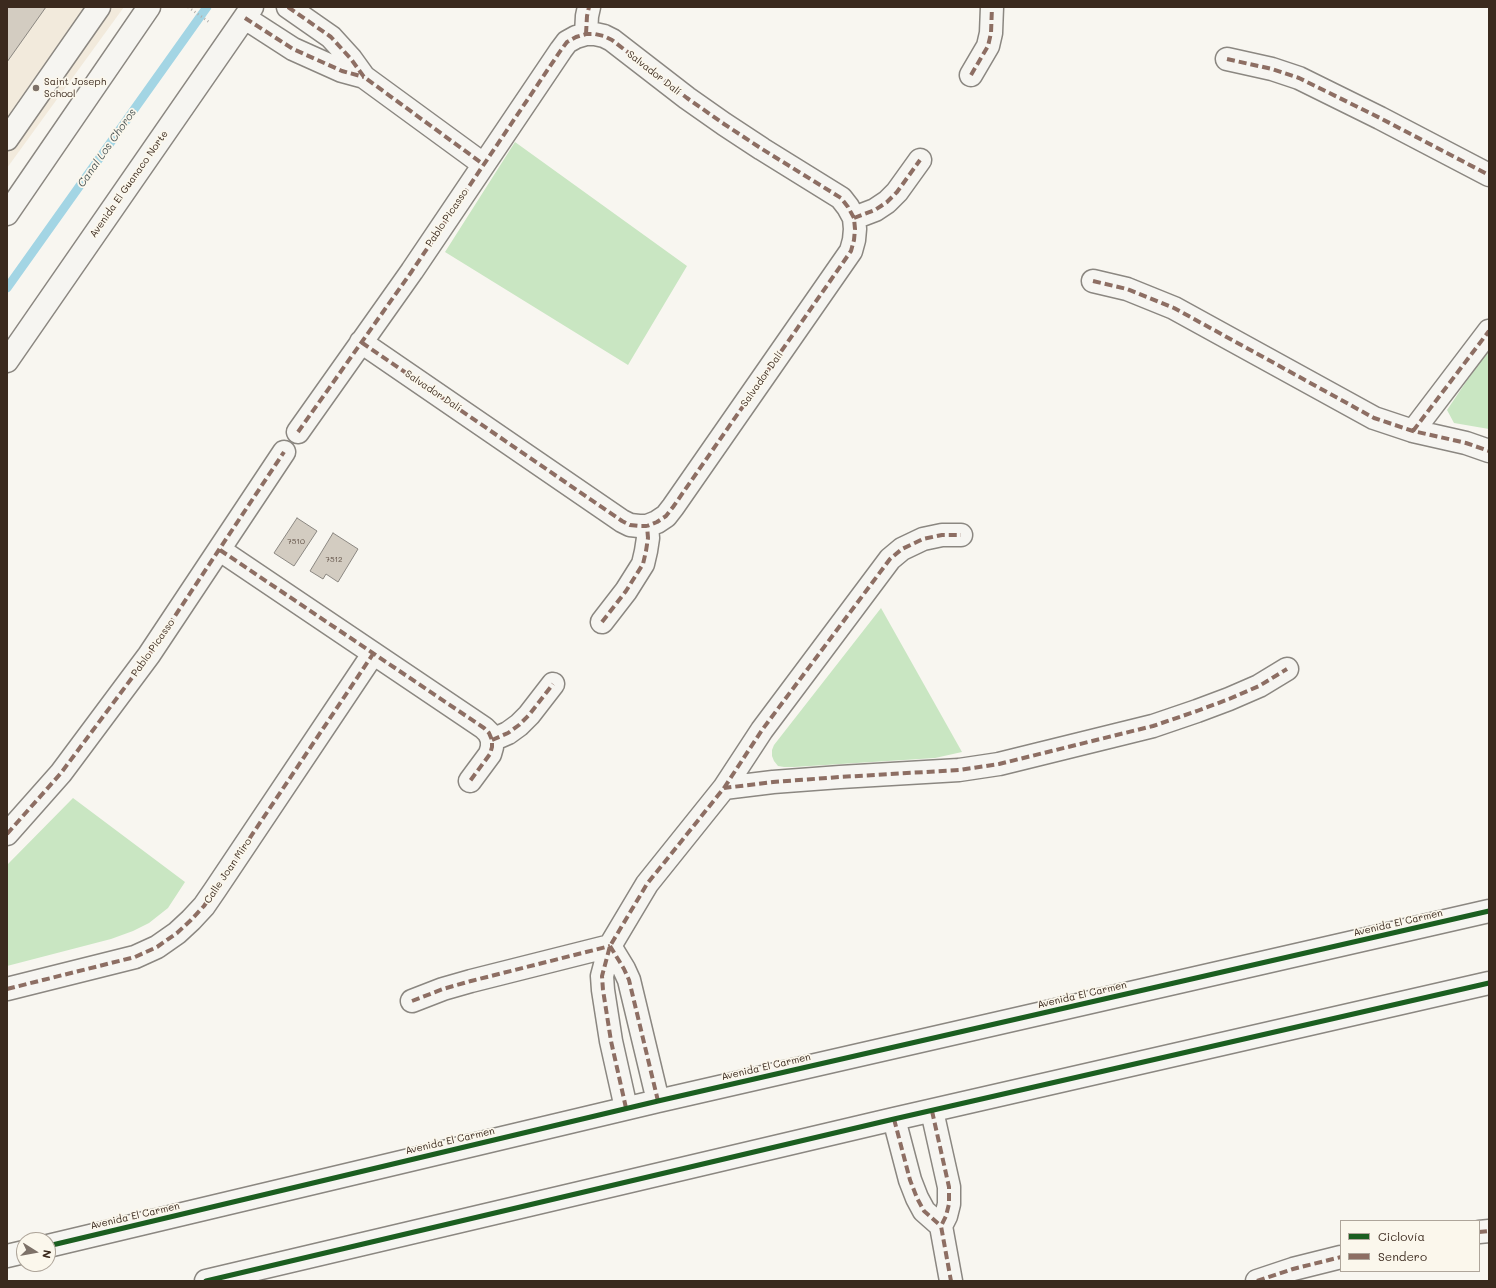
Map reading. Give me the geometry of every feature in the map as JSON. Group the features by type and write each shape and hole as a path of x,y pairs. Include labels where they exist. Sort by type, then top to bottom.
{"street":[{"path":"7,139 99,7"},
{"path":"7,214 149,7"},
{"path":"288,7 331,37 351,59 364,78"},
{"path":"586,34 589,7"},
{"path":"971,75 988,46 991,33 992,7"},
{"path":"248,12 293,50 342,71 364,78 483,164"},
{"name":"Avenida El Guanaco Norte","path":"8,358 248,12"},
{"name":"Pablo Picasso","path":"298,432 412,271 561,50 567,42 586,34"},
{"name":"Salvador Dalí","path":"361,342 622,521 634,526 647,526 657,522 670,512 850,250 855,235 854,218 841,198 724,124 687,98 612,40 600,35 586,34"},
{"path":"1227,59 1272,69 1299,78 1489,175"},
{"path":"854,218 875,210 887,202 897,192 920,160"},
{"path":"1093,281 1127,289 1174,308 1374,418 1413,431 1466,443 1489,451"},
{"path":"1413,431 1489,331"},
{"name":"Pablo Picasso","path":"7,834 61,773 102,720 149,655 284,452"},
{"path":"602,622 637,576 643,564 648,538 647,526"},
{"path":"626,1108 611,1041 603,990 602,976 610,946 647,884 724,788 762,730 890,559 902,549 923,539 942,535 961,535"},
{"path":"220,550 484,728 489,733 492,740 492,747 490,754 470,781"},
{"name":"Calle Joan Miro","path":"7,989 134,957 177,933 204,906 373,654"},
{"path":"724,788 774,782 959,770 1000,764 1153,726 1241,694 1259,686 1287,669"},
{"path":"492,740 508,733 519,725 529,715 553,684"},
{"name":"Avenida El Carmen","path":"56,1244 626,1108 1489,911"},
{"path":"412,1002 443,989 471,981 610,946"},
{"path":"610,946 624,968 629,980 658,1101"},
{"path":"206,1281 932,1110 1489,984"},
{"path":"932,1110 949,1187 949,1204 946,1216 941,1226"},
{"path":"894,1119 910,1180 917,1198 924,1210 941,1226 951,1281"},
{"path":"1257,1281 1293,1269 1340,1256"}],"path":[{"path":"188,7 210,23"}],"shaded area":[{"name":"Saint Joseph School","path":"7,7 124,7 7,168"}],"green space":[{"path":"515,142 687,266 628,365 445,252"},
{"path":"1489,348 1489,429 1454,423 1447,410"},
{"path":"881,608 962,752 935,758 794,767 778,766 772,756 774,745"},
{"path":"73,798 185,882 168,908 149,923 133,931 111,939 7,966 7,865"}],"building":[{"path":"7,7 46,7 7,62"},
{"path":"297,518 317,531 294,566 274,553"},
{"path":"333,533 358,549 338,582 326,574 323,579 310,571"}],"waterway":[{"name":"Canal Los Choros","path":"7,288 207,7"}],"marked path":[{"path":"288,7 331,37 351,59 364,77 483,164"},
{"path":"586,34 589,7"},
{"path":"971,75 988,46 991,33 992,7"},
{"path":"245,18 293,49 342,71 364,77"},
{"path":"298,432 412,271 561,50 567,42 576,37 586,34 595,34 612,40 687,98 724,124 841,198 854,218 855,229 851,251 673,507 666,516 647,526 630,525 622,521 361,342"},
{"path":"1227,59 1272,69 1299,78 1380,118 1489,175"},
{"path":"854,218 875,210 887,202 897,192 920,160"},
{"path":"1093,281 1127,289 1174,308 1374,418 1413,431 1466,443 1489,451"},
{"path":"1413,431 1489,331"},
{"path":"7,834 61,773 149,655 284,452"},
{"path":"602,622 626,591 643,564 648,538 647,526"},
{"path":"724,788 762,730 890,559 902,549 923,539 942,535 961,535"},
{"path":"220,550 484,728 489,733 492,740 492,747 490,754 470,781"},
{"path":"7,989 135,957 157,947 177,933 204,906 373,654"},
{"path":"626,1108 611,1041 603,990 602,976 610,946 647,884 724,788 773,782 959,770 999,764 1153,726 1229,699 1259,686 1287,669"},
{"path":"492,740 508,733 519,725 529,715 553,684"},
{"path":"610,946 629,980 658,1101"},
{"path":"412,1001 443,989 471,981 610,946"},
{"path":"932,1111 949,1187 949,1204 946,1216 941,1226 951,1281"},
{"path":"894,1119 910,1180 917,1198 924,1211 941,1226"},
{"path":"1480,1232 1489,1231"},
{"path":"1257,1281 1293,1269 1340,1257"}],"cycle path":[{"path":"56,1244 658,1101 1489,911"},
{"path":"206,1281 894,1119 1489,983"}],"place":[{"name":"Saint Joseph School","path":"36,88"}]}
